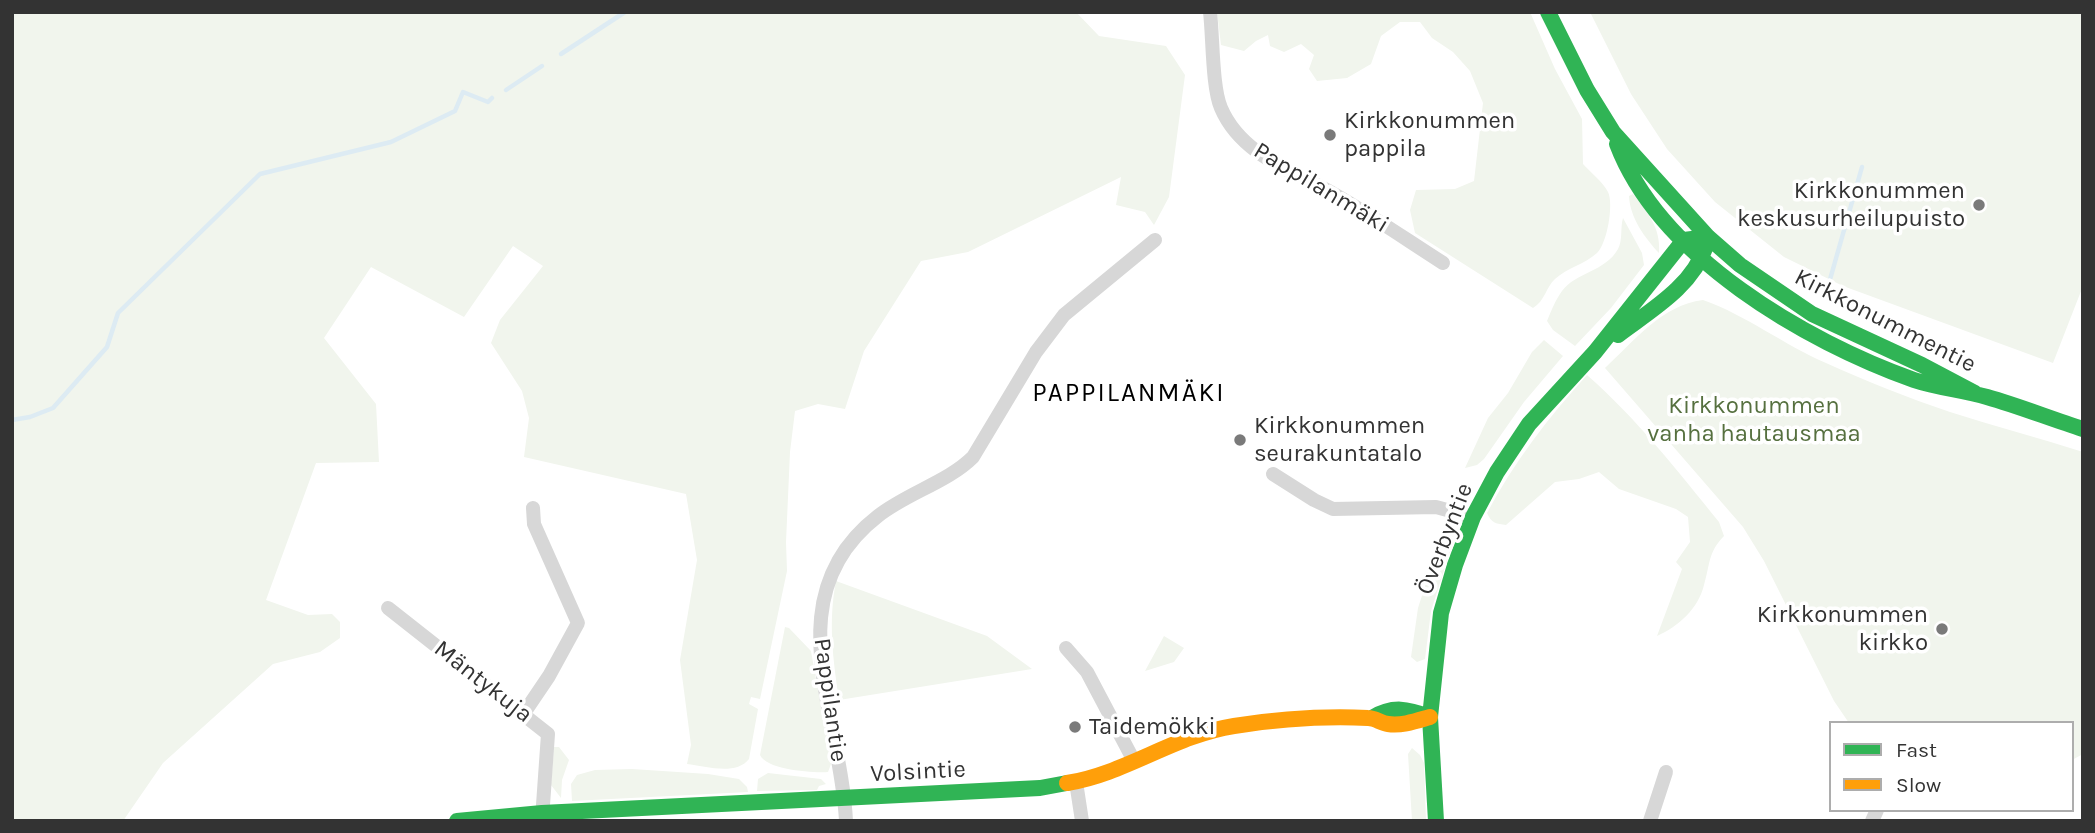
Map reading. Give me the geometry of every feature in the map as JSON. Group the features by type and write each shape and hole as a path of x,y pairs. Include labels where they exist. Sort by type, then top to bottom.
{"street":[{"name":"Pappilanmäki","path":"1210,12 1217,94 1225,117 1240,137 1264,158 1334,194 1443,263"},
{"path":"1548,12 1587,90 1613,132"},
{"name":"Kirkkonummentie","path":"1613,132 1653,173 1707,237 1740,265 1812,314 1911,359 1976,393 2083,429"},
{"name":"Kirkkonummentie","path":"1613,132 1621,157 1656,211 1704,259 1758,303 1833,346 1933,386 1976,393"},
{"path":"1684,240 1707,237 1704,259"},
{"name":"Pappilantie","path":"846,821 845,798 819,651 819,626 830,576 841,556 878,516 920,489 963,468 974,457 1036,352 1064,315 1156,240"},
{"name":"Överbyntie","path":"1436,821 1430,717 1441,613 1473,517 1497,472 1530,424 1595,352 1684,240"},
{"name":"Överbyntie","path":"1595,352 1680,286 1704,259"},
{"path":"1273,474 1333,509 1436,507 1473,517"},
{"path":"524,713 549,676 578,623 534,524 533,508"},
{"name":"Mäntykuja","path":"388,608 548,734 542,817"},
{"path":"1066,648 1087,672 1134,761"},
{"name":"Volsintie","path":"457,821 1016,790 1076,782 1179,741 1232,726 1305,719 1372,718 1385,709 1399,707 1430,717"},
{"path":"1650,821 1666,772"},
{"path":"1076,782 1082,821"}],"green space":[{"path":"12,12 1076,12 1099,36 1166,46 1185,75 1169,197 1154,225 1145,212 1116,205 1121,177 968,252 921,261 864,351 845,409 818,404 795,411 790,452 787,571 760,699 751,697 749,704 758,709 749,759 743,764 720,769 687,764 691,745 680,660 697,560 686,494 524,457 529,418 522,391 491,343 500,320 543,266 513,246 464,317 371,267 324,338 376,404 379,462 316,463 266,600 308,615 332,614 340,622 340,638 320,652 273,664 163,763 123,821 12,821"},
{"path":"1217,12 1530,12 1555,69 1582,119 1583,164 1600,181 1610,198 1610,214 1601,248 1592,257 1555,279 1533,308 1415,233 1410,210 1416,190 1455,189 1474,181 1483,103 1470,71 1453,52 1432,38 1420,22 1400,22 1381,36 1371,64 1347,78 1317,81 1309,69 1314,55 1301,44 1284,52 1270,46 1268,35 1244,51 1221,45"},
{"name":"Kirkkonummen keskusurheilupuisto","path":"1590,12 2083,12 2083,286 2053,363 1843,286 1784,257 1715,202 1667,149 1631,94"},
{"path":"1633,194 1656,228 1659,253 1635,220 1629,196"},
{"path":"1623,218 1642,253 1644,265 1611,308 1575,346 1553,330 1547,321 1562,291 1575,280 1606,263 1618,249"},
{"name":"Kirkkonummen vanha hautausmaa","path":"1703,300 1719,306 1810,356 1887,389 1950,412 2083,452 2083,754 2074,759 2074,721 1848,721 1834,701 1764,561 1743,527 1605,368 1649,326 1688,303"},
{"path":"1544,340 1563,356 1524,402 1484,459 1477,465 1465,468 1488,418 1508,393 1532,352"},
{"path":"1587,375 1623,409 1672,464 1719,522 1724,536 1712,553 1697,602 1680,622 1657,636 1682,569 1676,562 1690,542 1688,517 1676,509 1619,489 1599,472 1579,479 1555,482 1506,525 1490,519 1487,513 1532,441"},
{"path":"1446,521 1454,524 1457,530 1431,611 1425,659 1417,662 1411,657 1418,608"},
{"path":"836,581 987,636 1032,669 839,700 832,626"},
{"path":"785,627 811,651 831,764 828,772 780,767 764,760 760,755"},
{"path":"1164,636 1184,648 1174,662 1145,671"},
{"path":"554,747 559,747 569,760 562,780 561,798 551,785"},
{"path":"1412,748 1424,763 1426,821 1412,821 1408,754"},
{"path":"632,769 739,779 748,792 572,801 571,784 577,775 595,770"},
{"path":"768,773 821,779 826,784 819,786 817,790 757,791 758,779"}],"waterway":[{"path":"561,54 625,12"},
{"path":"506,90 542,66"},
{"path":"12,420 30,417 53,408 107,347 118,313 260,174 391,142 455,111 463,92 488,102 492,98"},
{"path":"1829,283 1862,167"}],"traffic: fast":[{"path":"1548,12 1587,90 1613,132 1708,237 1740,265 1812,314 1975,393"},
{"path":"1617,144 1638,185 1666,223 1701,258 1741,290 1783,318 1828,343 1914,380 1987,397 2083,429"},
{"path":"1436,821 1430,717 1441,613 1473,517 1497,472 1529,424 1595,352 1684,240 1708,237"},
{"path":"1618,335 1681,286 1700,261 1706,246"},
{"path":"1372,718 1394,710 1430,717"},
{"path":"457,821 542,813 1040,788 1067,783"}],"traffic: slow":[{"path":"1067,783 1109,772 1191,737 1234,726 1335,717 1371,718 1398,724 1430,717"}],"place":[{"name":"Kirkkonummen pappila","path":"1330,135"},
{"name":"Kirkkonummen keskusurheilupuisto","path":"1979,205"},
{"name":"Kirkkonummen seurakuntatalo","path":"1240,440"},
{"name":"Kirkkonummen kirkko","path":"1942,629"},
{"name":"Taidemökki","path":"1075,727"}],"district":[{"name":"PAPPILANMÄKI","path":"1129,394"}]}
